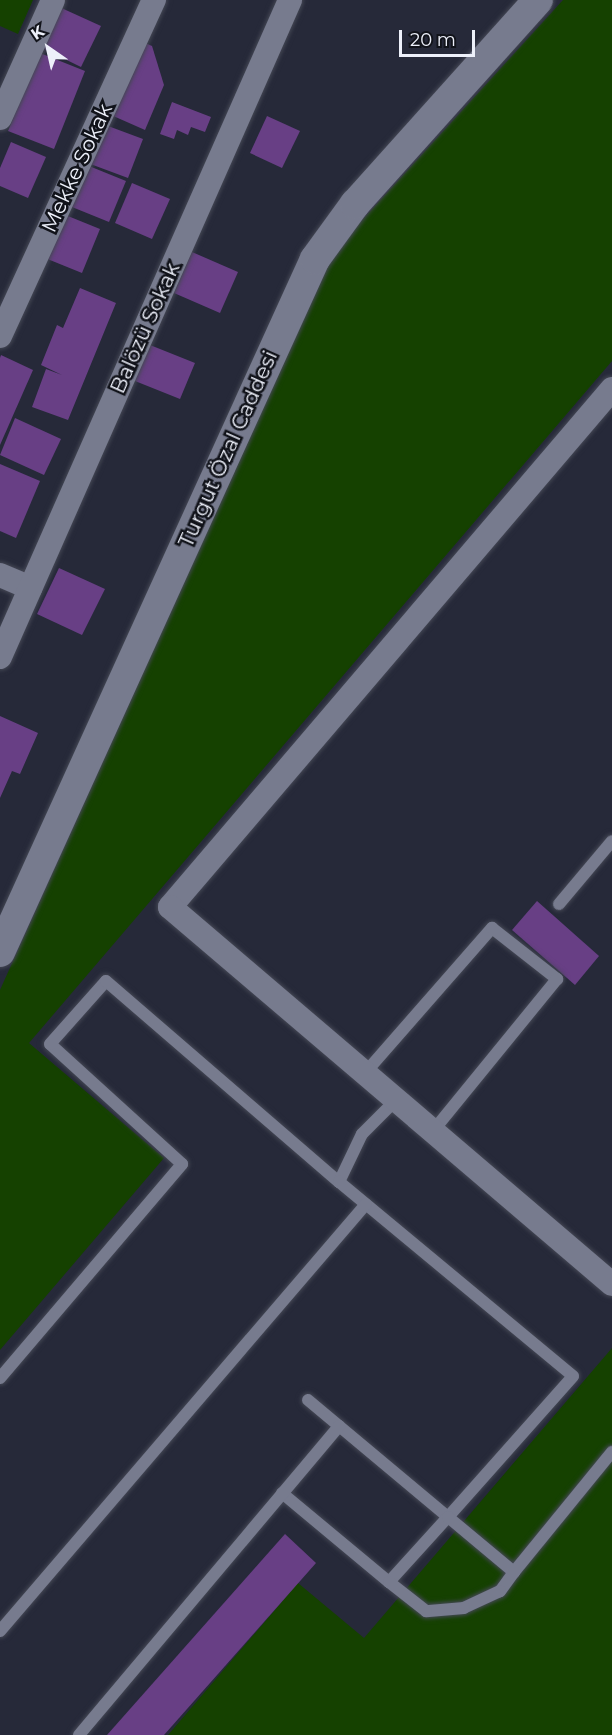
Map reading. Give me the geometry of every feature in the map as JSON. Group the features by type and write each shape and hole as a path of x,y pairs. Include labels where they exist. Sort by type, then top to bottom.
{"street":[{"path":"0,118 53,0"},
{"name":"Mekke Sokak","path":"0,336 154,0"},
{"name":"Balözü Sokak","path":"0,657 290,0"},
{"name":"Turgut Özal Caddesi","path":"0,952 315,259 355,204 538,0"},
{"path":"612,389 170,907 612,1284"},
{"path":"0,575 30,588"}],"lane":[{"path":"559,904 612,841"},
{"path":"364,1073 492,928 556,979 433,1131"},
{"path":"0,1378 182,1164 50,1044 106,981 339,1182 573,1376 389,1582"},
{"path":"339,1182 362,1134 396,1100"},
{"path":"0,1631 366,1204"},
{"path":"308,1400 514,1572"},
{"path":"79,1735 339,1426"},
{"path":"282,1493 426,1611 464,1608 500,1591 612,1452"}],"green space":[{"path":"0,0 33,0 18,34 0,26"},
{"path":"563,0 612,0 612,361 29,1043 164,1158 0,1350 0,990 332,253"},
{"path":"612,1348 612,1735 168,1735 298,1583 364,1638"}],"building":[{"path":"57,6 101,26 81,67 38,46"},
{"path":"143,42 152,46 164,85 145,130 111,115"},
{"path":"40,53 85,71 54,149 8,131"},
{"path":"172,102 211,117 205,132 191,127 188,135 177,130 174,139 160,134"},
{"path":"267,116 300,131 282,168 250,153"},
{"path":"100,123 143,139 128,178 85,162"},
{"path":"11,142 46,157 28,198 0,186 0,168"},
{"path":"84,164 126,181 109,222 67,205"},
{"path":"132,183 170,199 152,239 115,223"},
{"path":"58,212 100,229 82,273 40,256"},
{"path":"192,252 238,272 220,313 174,293"},
{"path":"80,288 116,303 68,420 32,407 46,369 62,375 41,365 57,325 63,328"},
{"path":"145,343 195,363 180,399 130,379"},
{"path":"1,355 33,370 0,445 0,358"},
{"path":"15,418 61,439 44,475 0,455"},
{"path":"0,464 40,481 16,538 0,531"},
{"path":"59,568 105,589 82,635 37,614"},
{"path":"0,716 38,733 20,774 12,771 0,798"},
{"path":"537,901 599,956 575,985 512,930"},
{"path":"285,1534 316,1563 164,1735 107,1735"}]}
